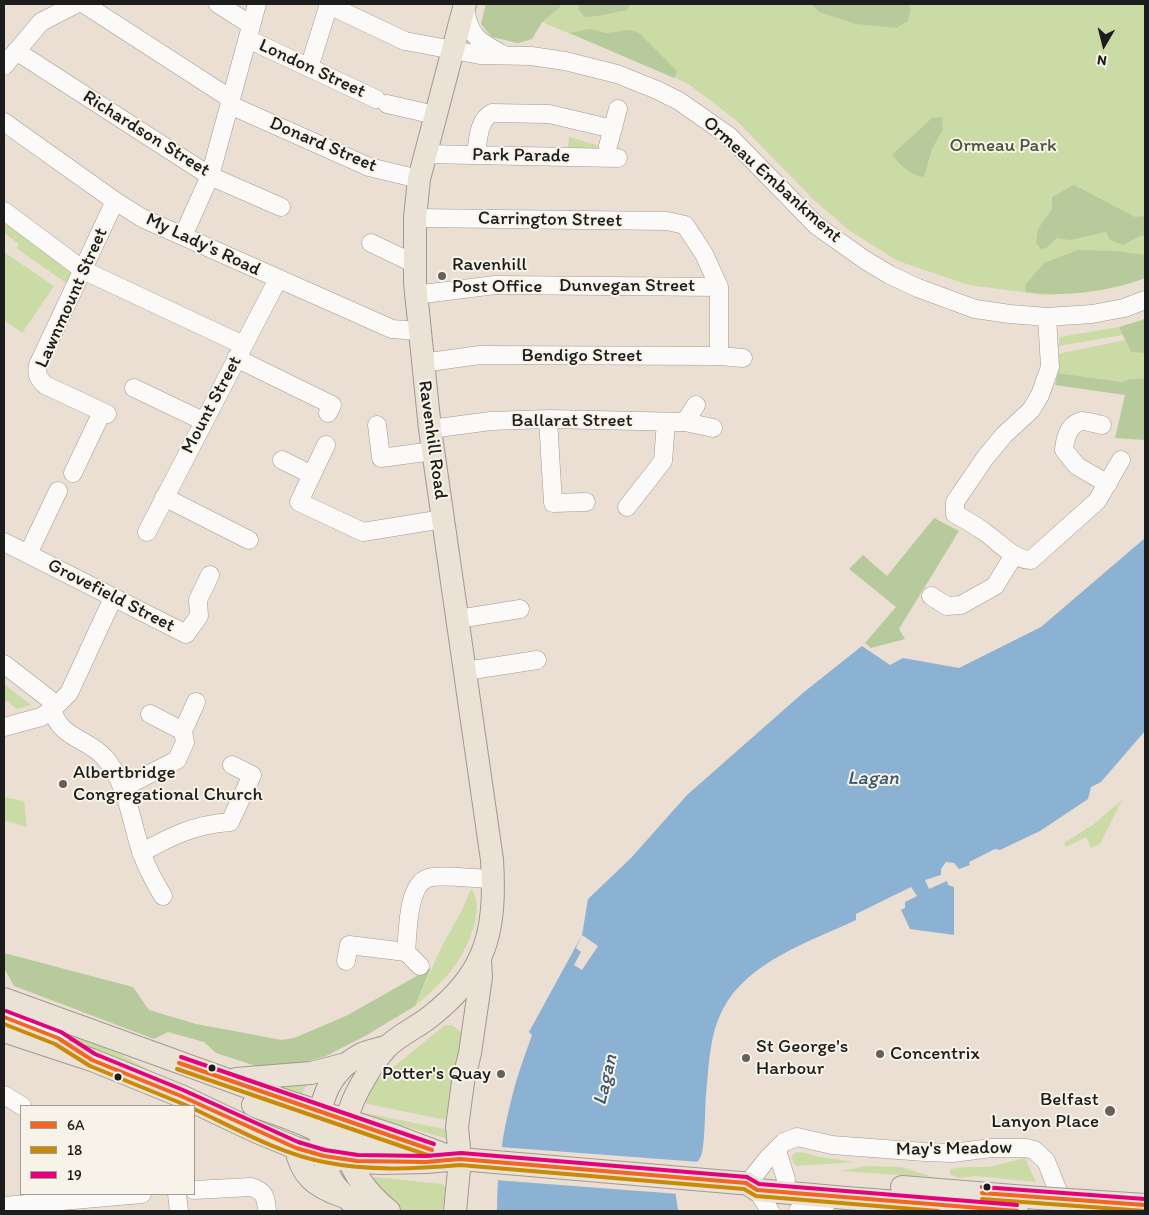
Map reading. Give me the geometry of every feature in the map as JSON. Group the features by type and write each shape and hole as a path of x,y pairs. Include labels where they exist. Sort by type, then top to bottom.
{"main road":[{"name":"Ravenhill Road","path":"347,1140 350,1107 372,1066 388,1046 448,1002 464,983 480,958 490,922 493,899 493,878 466,671 430,429 415,295 415,218 419,179 465,5"},
{"path":"455,1211 457,1127 463,1082 471,1044 480,977 480,958"},
{"path":"4,1000 228,1080 320,1122 380,1163 457,1159 752,1183 846,1198 1017,1211"},
{"path":"448,1002 463,1017 471,1044"},
{"path":"4,1031 92,1060 182,1096 296,1148 324,1156"},
{"name":"Ravenhill Road","path":"320,1122 322,1101 329,1084 336,1074 346,1064 363,1053 388,1046"},
{"path":"228,1080 311,1073 346,1064"},
{"path":"194,1068 223,1093 296,1122 320,1122"},
{"path":"320,1122 338,1146 347,1140 413,1142 457,1159"},
{"path":"320,1122 324,1156 332,1180 345,1196 362,1211"},
{"path":"324,1156 347,1140"},
{"path":"347,1140 359,1180 374,1198 389,1211"},
{"path":"296,1148 299,1161 306,1175 324,1189 345,1196"},
{"path":"752,1183 786,1180 1145,1205"}],"street":[{"path":"4,66 41,22 76,4"},
{"name":"Donard Street","path":"84,4 231,102 369,166 419,179"},
{"name":"London Street","path":"218,4 250,32 309,68 381,101 435,115"},
{"path":"183,236 210,176 258,4"},
{"path":"309,68 329,4"},
{"name":"Ormeau Embankment","path":"329,4 404,40 480,55 531,56 565,61 617,74 664,94 700,114 729,136 817,226 865,260 890,275 918,288 975,309 1047,317 1092,314 1124,308 1145,300"},
{"path":"465,5 466,22 472,32 487,46 504,55"},
{"name":"Richardson Street","path":"16,51 210,176 281,207"},
{"path":"476,155 481,124 485,116 492,113 549,114 613,144 618,109"},
{"name":"My Lady's Road","path":"4,122 142,218 392,329 419,331"},
{"name":"Park Parade","path":"425,154 476,155 613,144"},
{"name":"Lawnmount Street","path":"73,473 104,413 45,385 38,379 36,372 115,201"},
{"path":"4,211 83,270 240,352 332,405 328,413"},
{"name":"Carrington Street","path":"415,218 667,221 685,225 704,254 719,287"},
{"path":"370,243 415,264"},
{"name":"Mount Street","path":"147,532 202,422 278,279"},
{"name":"Dunvegan Street","path":"415,295 495,285 719,287"},
{"path":"719,287 719,356"},
{"path":"1047,317 1050,367 1040,395 1031,410 1004,434 985,458 956,502 955,514 987,534 1014,555 1031,560 1097,501 1121,460"},
{"name":"Bendigo Street","path":"422,363 480,355 719,356 743,358"},
{"path":"134,388 202,422"},
{"path":"685,422 696,405"},
{"path":"548,419 553,503 586,502"},
{"name":"Ballarat Street","path":"430,429 491,421 548,419 685,422 713,428"},
{"path":"1102,425 1083,421 1073,426 1065,437 1064,450 1077,466 1108,484"},
{"path":"627,506 663,462 666,422"},
{"path":"377,425 381,458 433,451"},
{"path":"326,445 300,502 363,532 443,519"},
{"path":"282,460 312,475"},
{"path":"28,554 58,491"},
{"path":"164,497 249,540"},
{"name":"Grovefield Street","path":"4,542 186,634 199,616 198,600 210,575"},
{"path":"931,596 947,606 961,605 995,586 1014,555"},
{"path":"4,727 41,717 54,709 69,693 113,598"},
{"path":"458,619 520,609"},
{"path":"466,671 537,660"},
{"path":"4,664 53,702 54,717 66,731 92,746 105,758 122,788 141,853 150,874 163,896"},
{"path":"122,788 177,760 185,742 183,731 196,702"},
{"path":"150,714 183,731"},
{"path":"141,853 175,834 200,826 230,822 252,775 232,765"},
{"path":"406,952 412,894 419,883 428,877 493,878"},
{"path":"346,961 349,946 406,952 420,966"},
{"path":"4,1017 58,1038 92,1060"},
{"path":"4,1095 20,1105"},
{"name":"May's Meadow","path":"752,1183 768,1158 784,1142 797,1137 832,1145 925,1152 952,1153 992,1148 1026,1148 1034,1150 1046,1160 1066,1211"},
{"path":"778,1148 786,1180"},
{"path":"752,1183 770,1211"},
{"path":"195,1190 251,1186 260,1189 264,1195 268,1211"},
{"path":"4,1206 34,1198 72,1206 136,1195"},
{"path":"177,1195 178,1211"},
{"path":"798,1211 808,1204 833,1204 846,1198"}],"green space":[{"name":"Ormeau Park","path":"486,4 1145,4 1145,278 1089,292 1045,295 969,285 898,261 850,231 815,201 736,120 687,83 542,22 532,39 518,43 492,37 481,24"},
{"path":"486,4 562,4 542,22 532,39 518,43 492,37 481,24"},
{"path":"580,4 630,4 627,10 584,17 578,8"},
{"path":"812,4 909,4 911,8 908,21 896,28 856,24 819,12"},
{"path":"590,29 606,33 630,30 639,33 677,71 674,78 570,33"},
{"path":"942,117 943,129 932,149 924,177 910,172 892,155 932,118"},
{"path":"569,137 598,147 597,149 568,149"},
{"path":"1074,185 1135,217 1145,216 1145,237 1142,235 1123,245 1110,240 1106,232 1070,240 1057,238 1046,248 1041,249 1036,243 1038,229 1052,209 1052,197"},
{"path":"4,219 74,271 69,285 16,248 19,244 4,233"},
{"path":"1078,250 1115,251 1145,255 1145,278 1117,287 1086,292 1055,294 1025,292 1026,284 1044,263"},
{"path":"4,252 54,286 22,333 4,320"},
{"path":"1145,319 1145,353 1131,352 1119,327"},
{"path":"1119,327 1123,335 1058,346 1060,337"},
{"path":"1125,340 1131,352 1145,353 1145,378 1129,379 1122,382 1058,373 1058,354"},
{"path":"1058,373 1122,382 1129,379 1145,378 1145,440 1115,438 1125,395 1055,385"},
{"path":"934,518 959,531 899,629 905,639 871,648 865,643 896,607 849,569 863,555 887,576"},
{"path":"4,684 31,705 17,709 4,699"},
{"path":"4,797 24,801 27,827 4,820"},
{"path":"1122,800 1100,844 1091,848 1086,837 1066,847 1064,843 1094,824"},
{"path":"471,889 477,906 474,927 466,948 447,975 415,1006 441,948"},
{"path":"4,953 133,987 149,1010 196,1024 282,1040 294,1038 346,1016 431,968 415,1006 365,1036 326,1056 304,1062 262,1068 216,1053 204,1042 168,1032 154,1039 14,986 4,968"},
{"path":"445,1025 452,1025 462,1033 451,1121 363,1103 374,1083"},
{"path":"75,1036 120,1054 169,1081 73,1040"},
{"path":"308,1081 302,1094 275,1088 274,1086"},
{"path":"360,1112 449,1130 448,1139 363,1114"},
{"path":"801,1152 855,1162 796,1166 791,1158 794,1153"},
{"path":"1025,1158 1036,1182 976,1176 960,1178 950,1175 950,1169 989,1167"},
{"path":"866,1166 901,1167 931,1177 840,1171"},
{"path":"375,1177 443,1184 446,1188 442,1211 402,1211 381,1195 369,1180"}],"water":[{"name":"Lagan","path":"1145,538 1145,731 1101,782 1091,787 1088,799 1040,831 1000,850 995,849 969,862 970,865 959,869 954,863 946,862 941,869 941,875 925,880 929,889 947,881 948,885 954,887 954,935 910,929 901,910 905,908 905,902 917,896 911,887 856,914 856,920 782,955 748,978 734,993 718,1019 712,1040 709,1062 701,1156 675,1189 678,1211 497,1211 499,1168 508,1111 532,1035 529,1032 582,935 588,899 631,858 687,795 804,692 862,646 890,665 903,658 959,668 1041,627"}],"pier":[{"path":"582,935 598,946 582,970 574,965 581,952 576,948"},
{"path":"500,1147 700,1162 678,1190 679,1194 495,1180"}],"transit line":[{"name":"19","path":"6,1011 61,1032 95,1054 183,1090 298,1142 325,1150 358,1155 426,1156 461,1153 747,1177 759,1184 1017,1205"},
{"name":"6A","path":"4,1017 58,1038 92,1060 181,1096 296,1148 324,1156 357,1161 426,1162 460,1159 746,1183 757,1190 1017,1211"},
{"name":"18","path":"4,1024 55,1044 90,1066 186,1105"},
{"name":"19","path":"181,1057 434,1144"},
{"name":"6A","path":"179,1063 432,1150"},
{"name":"18","path":"177,1069 430,1156"},
{"name":"18","path":"195,1109 290,1153 341,1165 392,1168 460,1165 744,1189 756,1196 938,1211"},
{"name":"19","path":"982,1187 1145,1199"},
{"name":"6A","path":"982,1193 1145,1205"},
{"name":"18","path":"982,1199 1145,1211"}],"place":[{"name":"Ravenhill Post Office","path":"442,276"},
{"name":"Albertbridge Congregational Church","path":"63,784"},
{"name":"Concentrix","path":"880,1054"},
{"name":"St George's Harbour","path":"746,1058"},
{"name":"Potter's Quay","path":"501,1074"},
{"name":"Belfast Lanyon Place","path":"1110,1111"}]}
